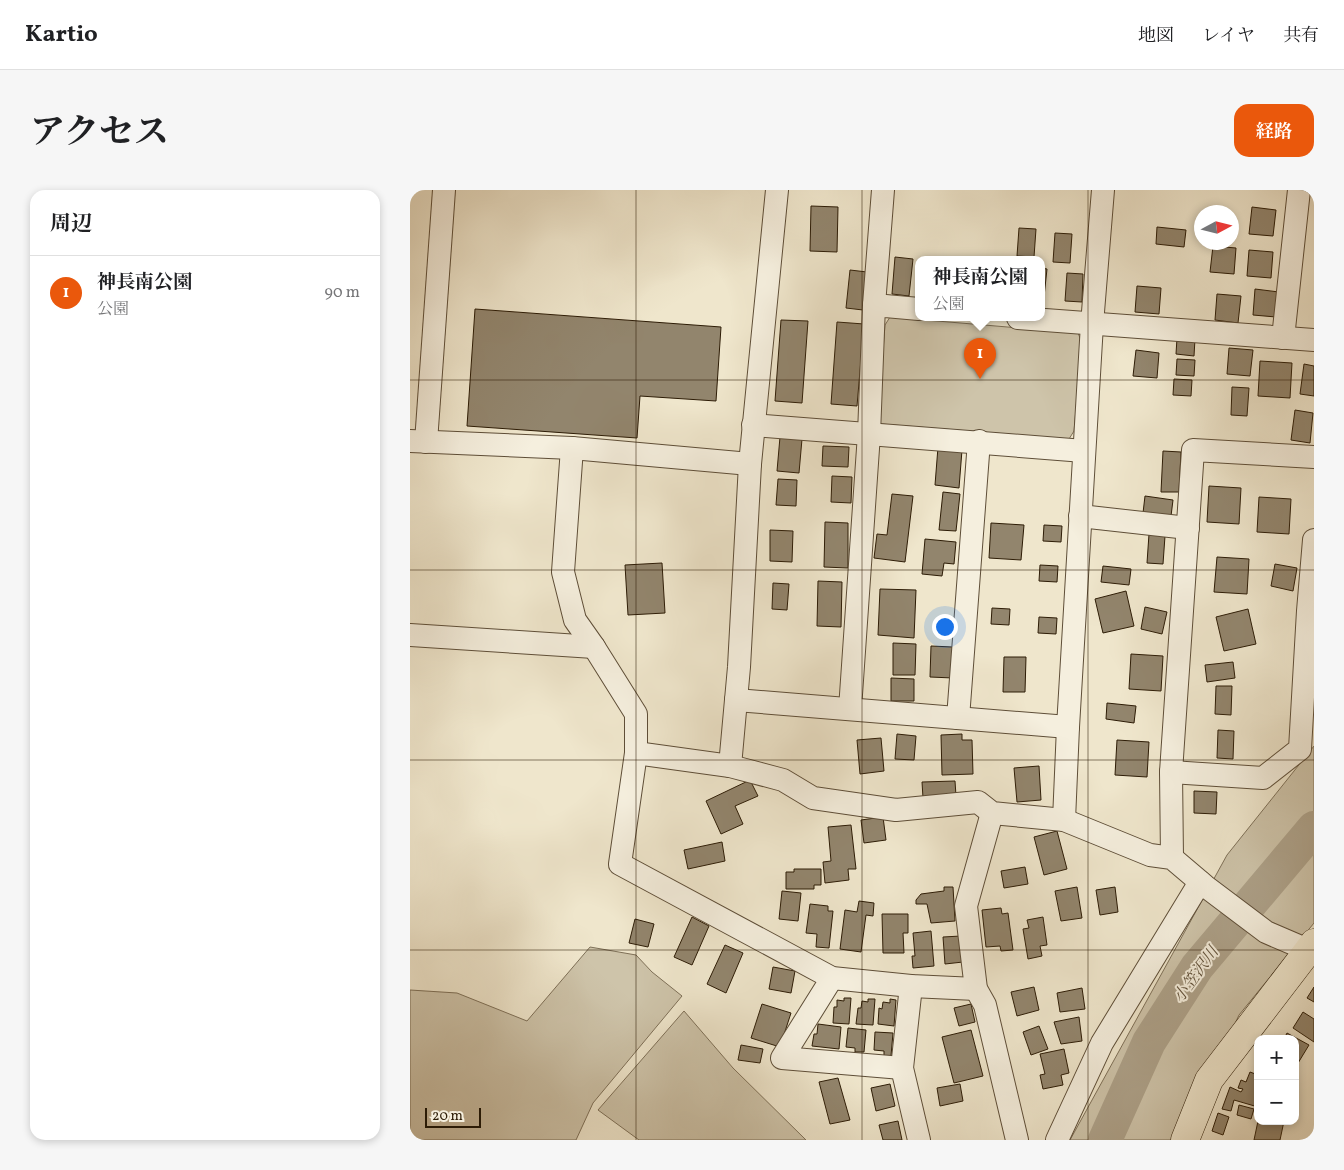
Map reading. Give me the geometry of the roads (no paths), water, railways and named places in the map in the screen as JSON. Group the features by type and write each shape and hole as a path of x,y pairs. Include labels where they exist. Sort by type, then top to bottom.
{"main road":[{"path":"1185,1140 1209,1080 1312,948"}],"street":[{"path":"444,190 418,441 572,448 750,464"},
{"path":"730,766 739,667 753,425 777,190"},
{"path":"850,709 869,434 874,305 883,190"},
{"path":"1064,820 1084,450 1103,190"},
{"path":"1282,338 1299,190"},
{"path":"874,305 915,309"},
{"path":"1045,320 1314,340"},
{"path":"753,425 1084,450"},
{"path":"958,718 979,442"},
{"path":"572,448 563,572 575,620 636,714 636,753 620,864 832,978 911,986 976,989"},
{"path":"1172,858 1171,772 1193,450 1314,457"},
{"path":"1080,516 1188,528"},
{"path":"1171,772 1263,778 1300,749 1311,612 1314,540"},
{"path":"410,635 594,647"},
{"path":"736,700 1068,727"},
{"path":"636,753 730,766 783,780 813,798 896,810 978,802 992,813 1064,820 1150,855 1172,858 1266,932 1312,948"},
{"path":"992,813 966,906 976,989 985,1005 1017,1140"},
{"path":"1057,1140 1102,1043 1203,884"},
{"path":"832,978 782,1058 902,1068"},
{"path":"911,986 902,1068 919,1140"}],"waterway":[{"name":"小笠沢川","path":"1105,1140 1149,1042 1197,967 1314,828"}],"place":[{"name":"神長南公園","path":"980,379"}]}
